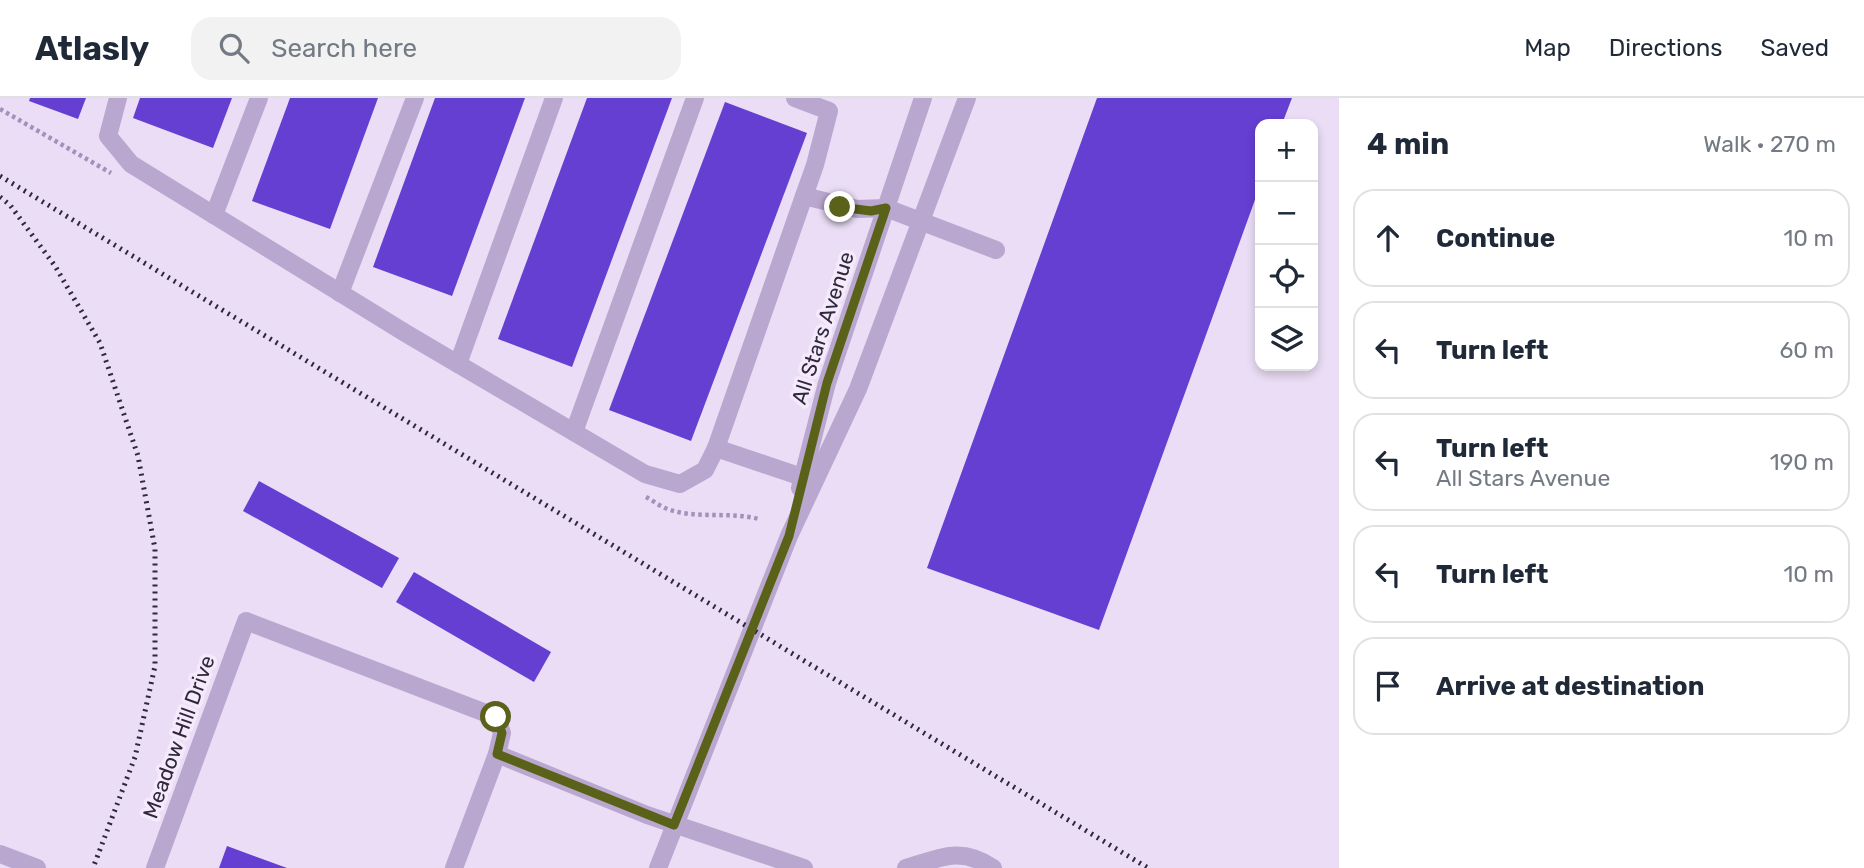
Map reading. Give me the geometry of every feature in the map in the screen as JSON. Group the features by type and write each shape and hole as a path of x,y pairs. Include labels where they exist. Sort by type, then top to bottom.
{"street":[{"path":"118,98 108,136 131,164 340,293 645,474 680,484 705,470 716,448 815,165 831,105 795,98"},
{"path":"214,215 259,98"},
{"path":"340,293 415,98"},
{"path":"458,364 554,98"},
{"path":"574,432 695,98"},
{"name":"All Stars Avenue","path":"789,536 827,383 923,98"},
{"name":"All Stars Avenue","path":"658,868 789,536 858,389 967,98"},
{"path":"804,196 857,209 871,211 886,208 996,250"},
{"path":"716,448 802,477"},
{"name":"Meadow Hill Drive","path":"155,868 246,621 496,717 502,733 497,754"},
{"path":"454,868 497,754 767,862 804,868"},
{"path":"0,854 37,868"},
{"path":"906,868 952,855 977,857 993,868"}],"building":[{"path":"30,98 86,98 78,119 29,101"},
{"path":"140,98 232,98 213,148 133,118"},
{"path":"290,98 378,98 330,229 252,201"},
{"path":"435,98 525,98 452,296 373,267"},
{"path":"587,98 672,98 572,367 498,339"},
{"path":"1097,98 1292,98 1284,119 1255,119 1255,200 1099,630 927,568"},
{"path":"725,102 807,133 691,441 609,410"},
{"path":"259,481 399,558 382,588 243,511"},
{"path":"414,572 551,652 534,682 396,602"},
{"path":"227,846 287,868 219,868"}],"railway":[{"path":"0,176 1148,868"},
{"path":"0,197 10,205 55,266 100,343 138,456 155,549 155,666 135,757 93,868"}],"route":[{"path":"496,717 502,733 497,754 674,825 789,536 827,383 886,208 871,211 840,207"}]}
